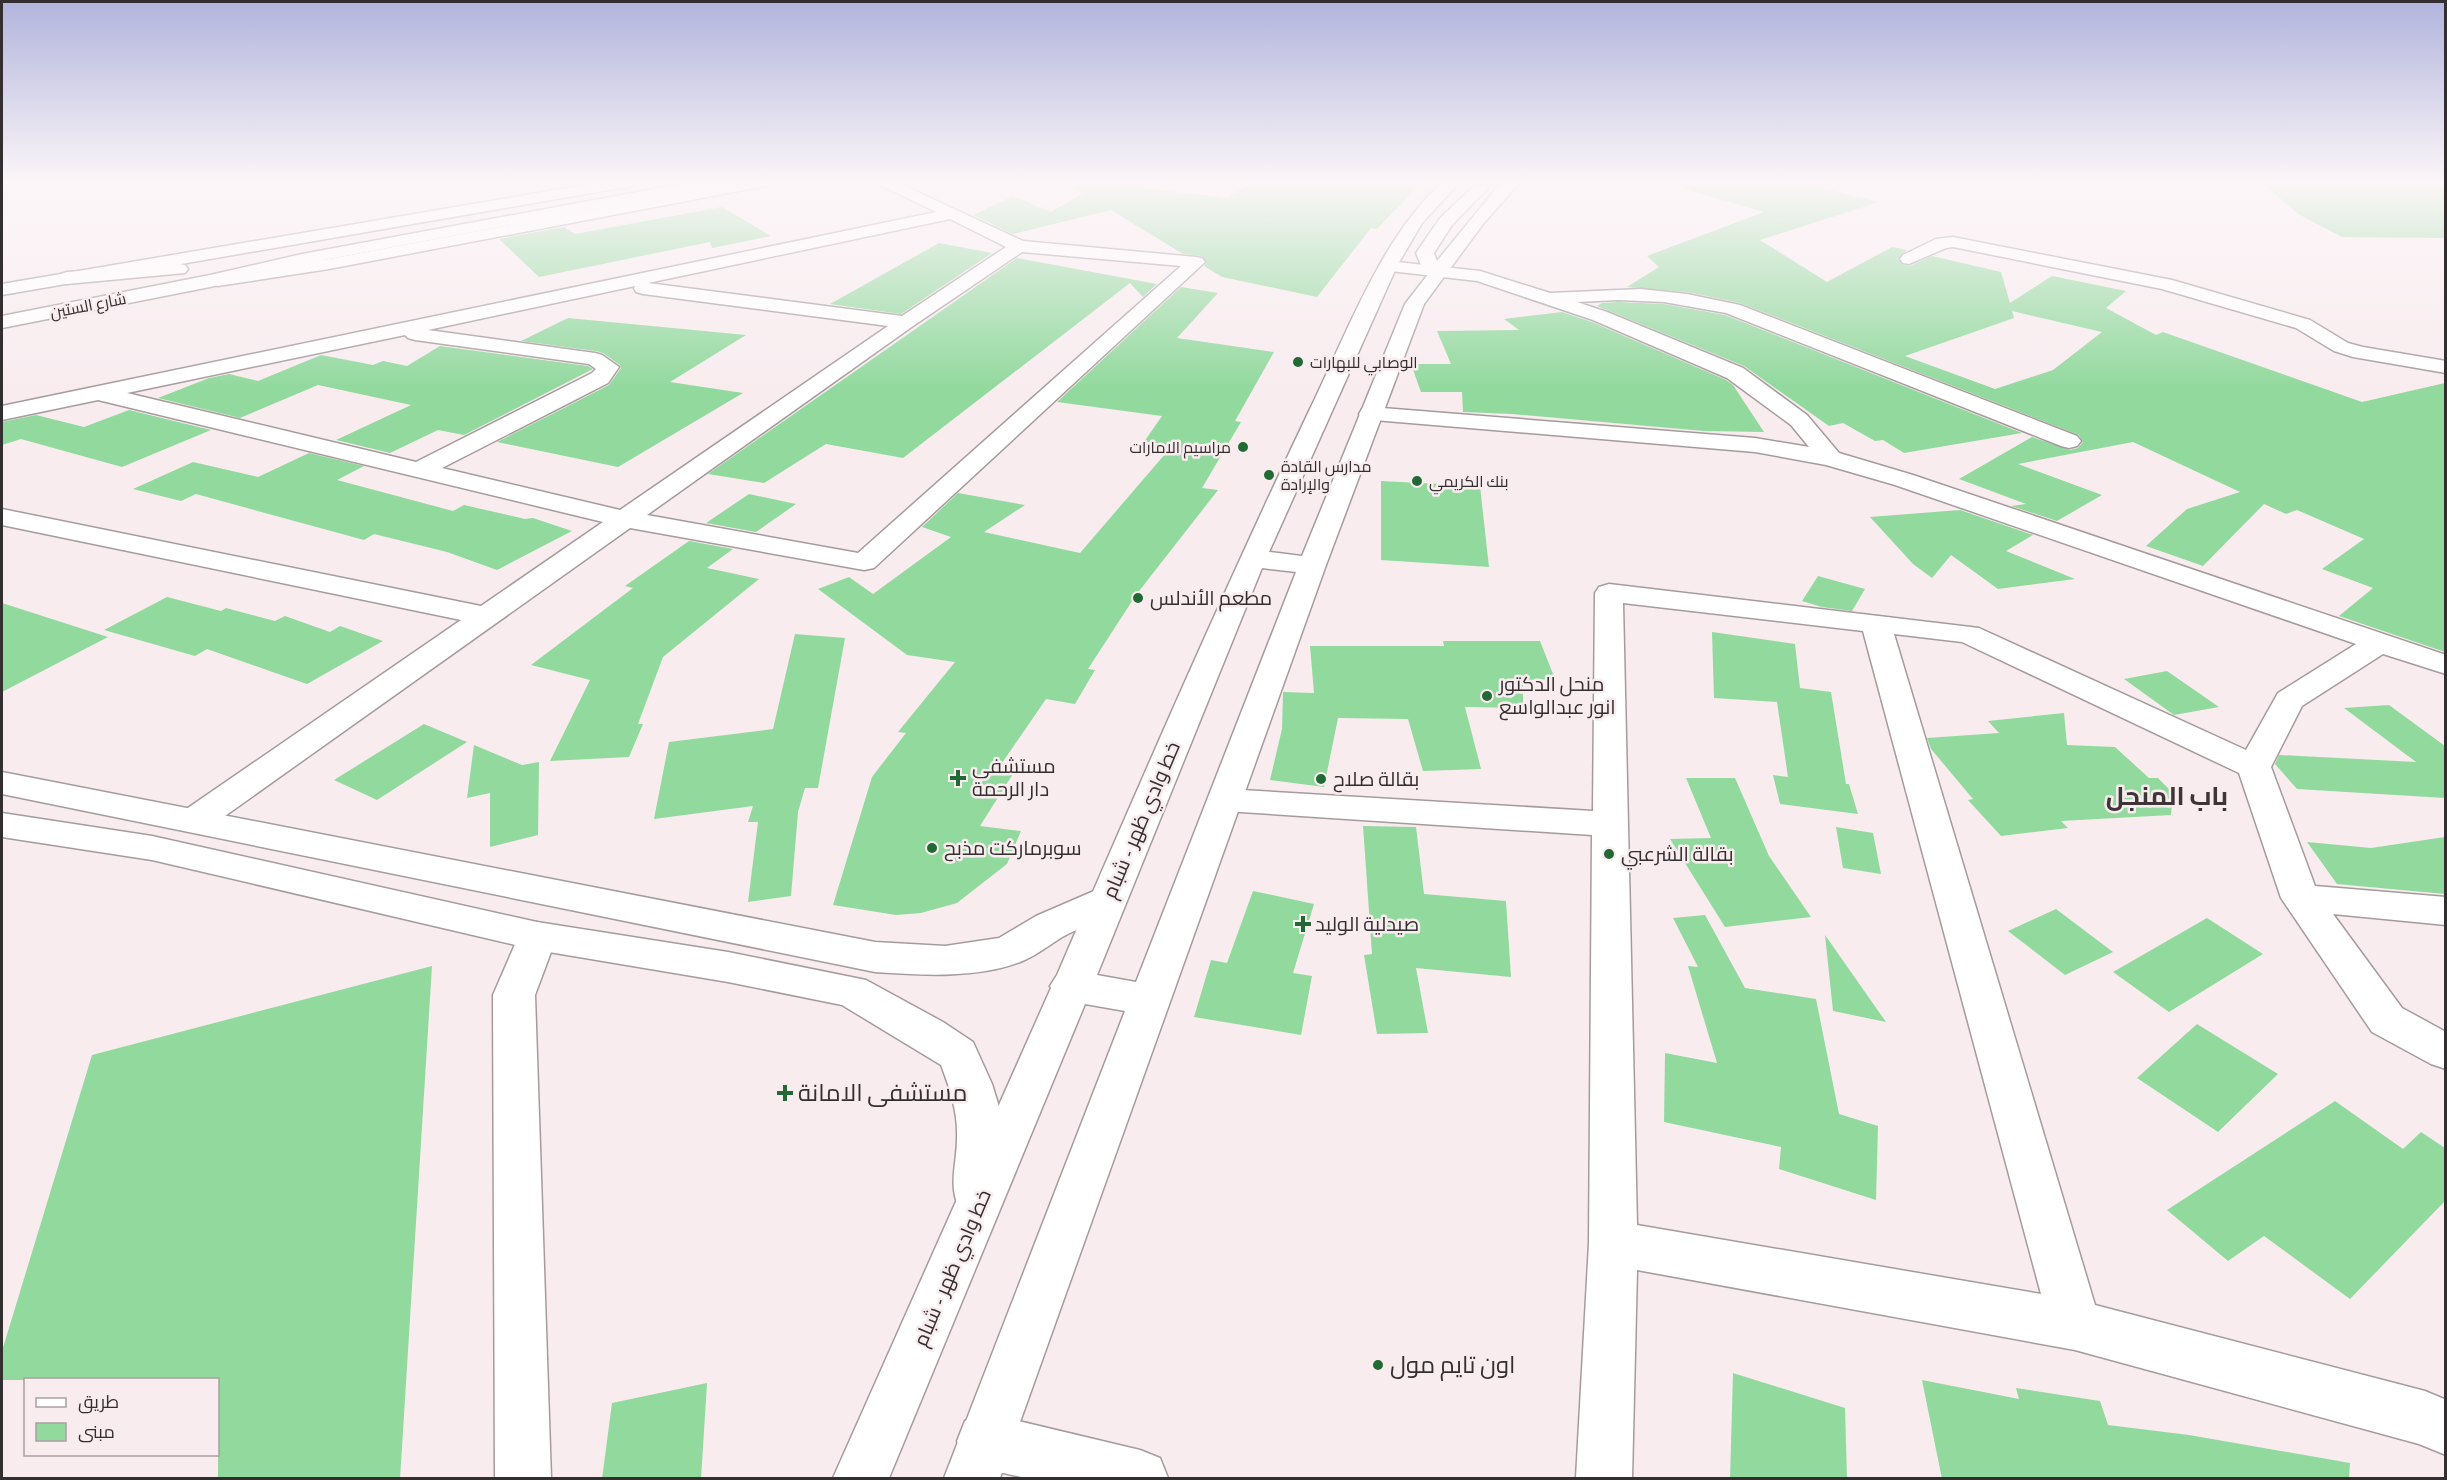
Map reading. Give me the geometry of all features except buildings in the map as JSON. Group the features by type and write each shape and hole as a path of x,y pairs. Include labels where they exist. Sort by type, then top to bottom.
{"main road":[{"name":"شارع الستين","path":"67,278 230,250"},
{"name":"شارع الستين","path":"2,302 291,250"},
{"name":"شارع الستين","path":"2,322 210,281 350,250"},
{"name":"شارع الستين","path":"210,281 329,264 402,250"},
{"path":"2,413 779,250"},
{"path":"152,848 1012,250"},
{"path":"98,393 625,519 864,562 1196,262 1063,250"},
{"name":"خط وادي ظهر - شبام","path":"861,1479 973,1221 1252,560 1396,250"},
{"path":"1388,266 1408,254 1410,250"},
{"path":"1427,250 1425,253 1431,265 1439,272"},
{"path":"1140,1479 979,1460 1370,414 1415,304 1455,250"},
{"path":"1909,259 1927,250"},
{"path":"1994,250 2165,284 2303,324 2341,347 2360,353 2445,367"},
{"path":"1388,266 1480,276 1600,316 1735,373 1799,420 1830,458"},
{"path":"2,290 67,278 189,268"},
{"path":"617,284 906,322"},
{"path":"1547,299 1584,295 1654,294 1733,309 2069,441"},
{"path":"392,331 595,360 608,367 600,378 419,470"},
{"path":"1370,414 1755,445 1830,458 1904,480 2445,665"},
{"path":"2,517 486,616"},
{"path":"1252,560 1312,565"},
{"path":"1604,1479 1613,1243 1609,593 1970,634 2254,767 2300,898 2387,1020 2445,1052"},
{"path":"1876,623 2075,1325"},
{"path":"2254,767 2289,700 2379,642"},
{"path":"2,783 875,957 945,961 1008,951 1050,927 1107,901"},
{"path":"1226,800 1611,824"},
{"path":"2,825 152,848 537,936 728,968 852,992 928,1034 958,1054 978,1110 980,1138 973,1221"},
{"path":"2300,898 2445,911"},
{"path":"523,1479 514,995 537,936"},
{"path":"1071,986 1150,1000"},
{"path":"1613,1243 2075,1325 2425,1418 2445,1428"}],"place":[{"name":"الوصابي للبهارات","path":"1298,362"},
{"name":"مراسيم الامارات","path":"1243,447"},
{"name":"مدارس القادة والإرادة","path":"1269,475"},
{"name":"بنك الكريمي","path":"1417,481"},
{"name":"مطعم الأندلس","path":"1138,598"},
{"name":"منحل الدكتور انور عبدالواسع","path":"1487,696"},
{"name":"مستشفى دار الرحمة","path":"958,778"},
{"name":"بقالة صلاح","path":"1321,779"},
{"name":"سوبرمارکت مذبح","path":"932,848"},
{"name":"بقالة الشرعبي","path":"1609,854"},
{"name":"صيدلية الوليد","path":"1303,924"},
{"name":"مستشفى الامانة","path":"785,1093"},
{"name":"اون تايم مول","path":"1378,1365"}],"district":[{"name":"باب المنجل","path":"2167,796"}]}
